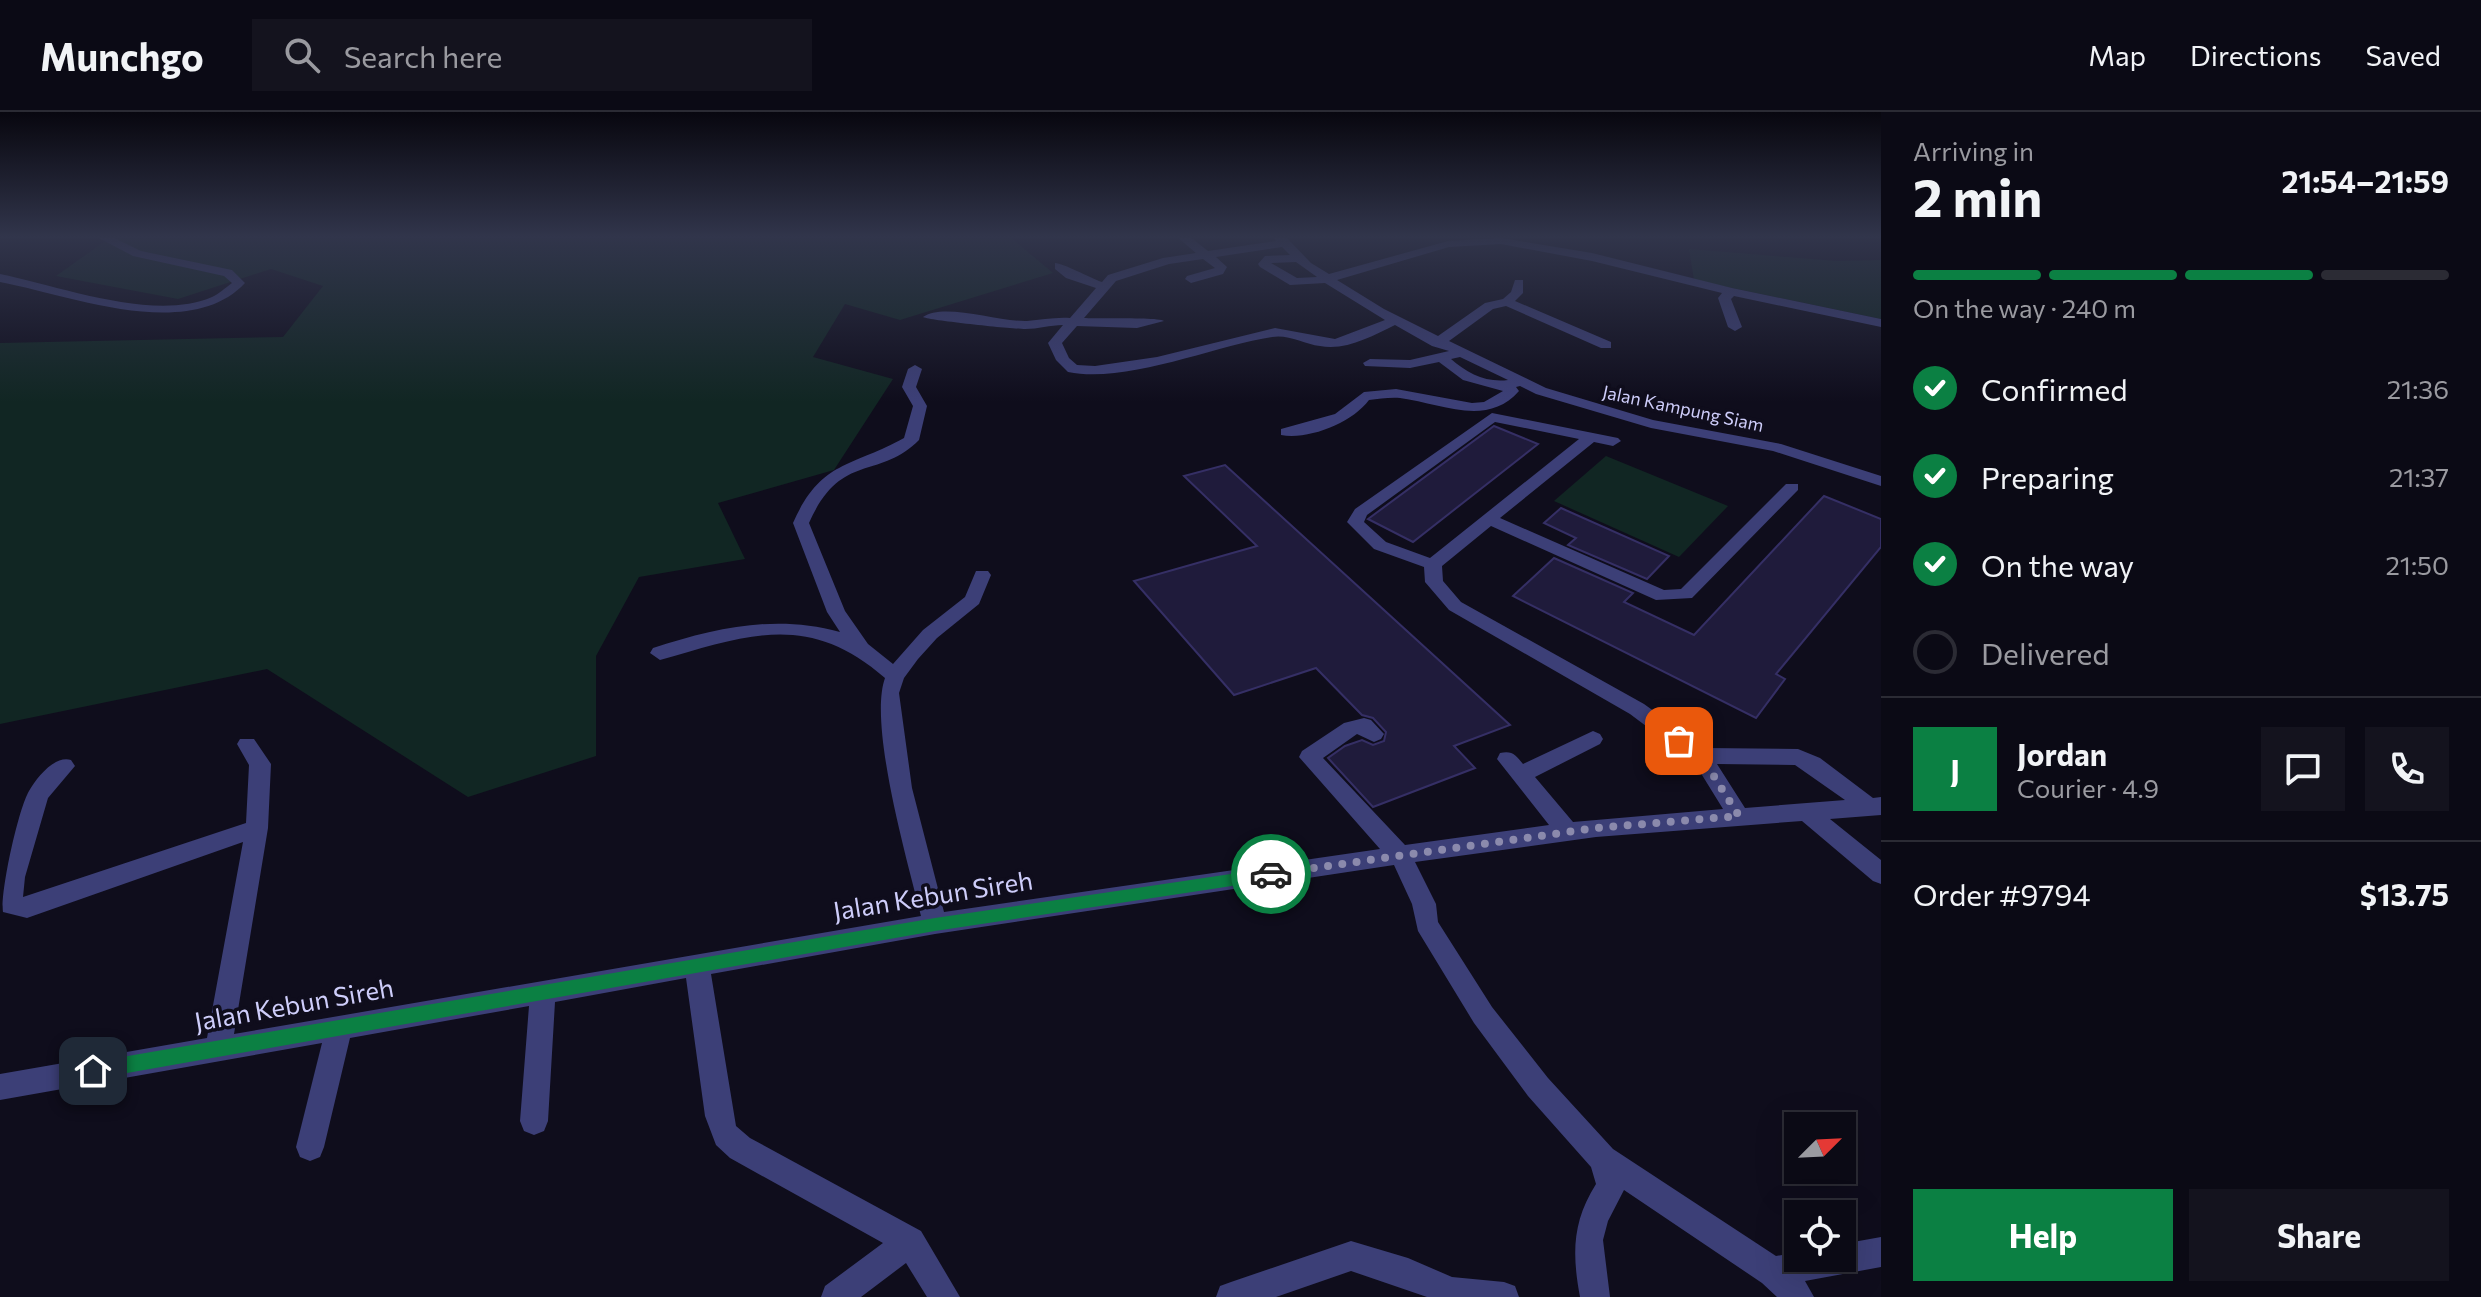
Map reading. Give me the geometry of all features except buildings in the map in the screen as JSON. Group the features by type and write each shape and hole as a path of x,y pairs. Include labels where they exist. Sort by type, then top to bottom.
{"street":[{"path":"69,291 150,308 211,304 232,291"},
{"path":"1100,291 1055,343 1063,360 1078,371 1177,358 1275,332 1289,332 1325,343 1336,343 1395,320"},
{"name":"Jalan Kampung Siam","path":"1347,291 1437,343 1450,355 1513,385 1625,418 1776,447 1881,481"},
{"path":"1437,343 1489,306 1507,302 1517,291"},
{"path":"1735,327 1724,304 1724,298 1732,292 1881,323"},
{"path":"1507,302 1606,345"},
{"path":"929,317 948,316 1026,325 1051,321 1072,324 1158,321"},
{"path":"1370,363 1410,364 1450,355"},
{"path":"895,676 861,648 836,612 801,523 815,492 832,474 886,456 911,440 920,406 909,387 915,369"},
{"path":"1286,432 1343,416 1359,405 1364,396 1395,393 1480,407 1500,401 1512,391 1513,385"},
{"path":"1433,564 1403,557 1370,541 1355,522 1361,512 1492,417 1613,441"},
{"path":"1433,564 1590,437"},
{"path":"1489,519 1662,596 1686,594 1792,487"},
{"path":"1433,564 1434,582 1455,606 1637,709 1701,756 1739,816"},
{"path":"935,924 901,788 889,693 895,676 930,634 973,600 982,575"},
{"path":"660,653 739,630 818,632 861,648"},
{"path":"1374,734 1364,725 1351,728 1309,757 1401,856 1424,904 1426,924 1483,1015 1538,1087 1603,1159 1773,1272 1799,1297"},
{"path":"1568,832 1514,767 1593,739"},
{"path":"218,1049 257,828 260,764 247,744"},
{"path":"1701,756 1798,757 1875,807"},
{"path":"64,766 38,794 13,877 11,905 27,908 257,828"},
{"name":"Jalan Kebun Sireh","path":"0,1087 935,924 1568,832 1875,807"},
{"path":"1807,812 1881,874"},
{"path":"697,966 719,1116 726,1135 740,1148 910,1242 945,1297"},
{"path":"534,1121 543,993"},
{"path":"310,1147 339,1028"},
{"path":"1595,1297 1586,1246 1596,1209 1611,1187 1603,1159"},
{"path":"836,1297 910,1242"},
{"path":"1773,1272 1881,1252"},
{"path":"1231,1297 1351,1256 1408,1273 1451,1292 1504,1297"}],"green space":[{"path":"137,291 202,291 178,299"},
{"path":"319,291 993,291 900,320 845,304 813,357 893,379 834,470 718,503 745,559 639,577 596,656 596,756 468,797 267,669 0,724 0,343 283,337"},
{"path":"1748,291 1881,291 1881,319"},
{"path":"1606,456 1728,506 1679,557 1554,501"}],"way so far":[{"path":"1271,874 1596,828 1739,816 1701,756 1679,741"}],"route":[{"path":"93,1071 935,924 1271,874"}]}
